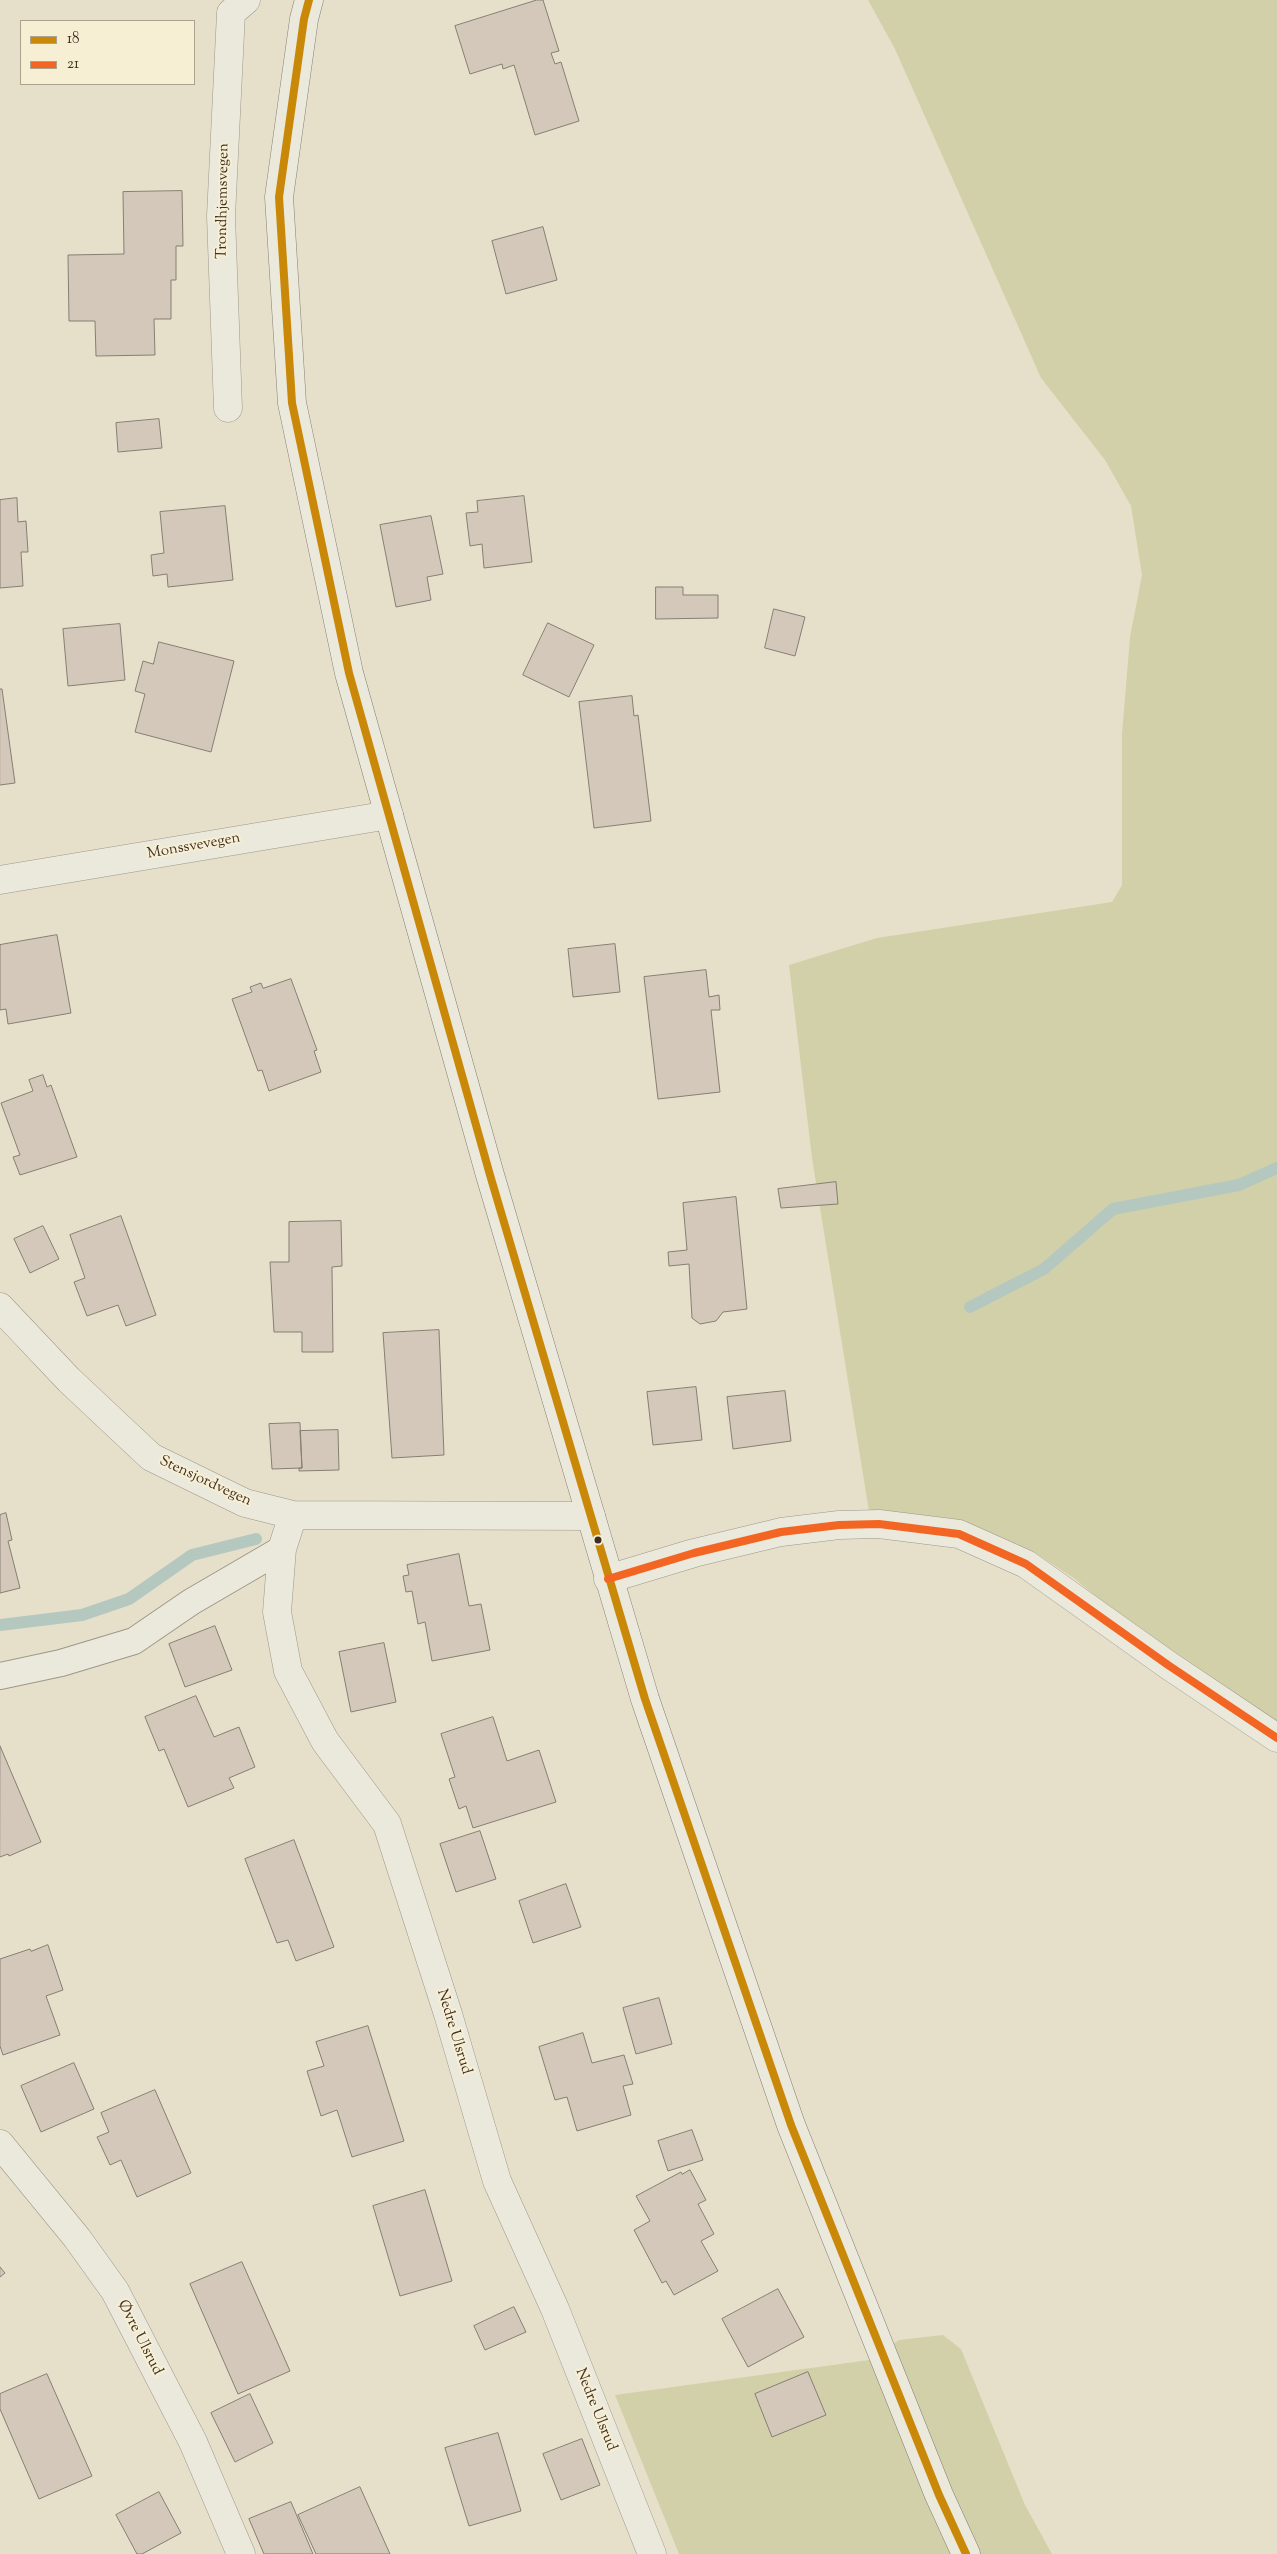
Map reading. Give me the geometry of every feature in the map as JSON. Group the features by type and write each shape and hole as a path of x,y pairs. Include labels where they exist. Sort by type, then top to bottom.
{"street":[{"name":"Trondhjemsvegen","path":"228,408 221,216 231,13 246,0"},
{"path":"309,0 304,19 279,198 292,403 349,674 490,1175 608,1579 645,1698 791,2125 939,2495 966,2554"},
{"name":"Monssvevegen","path":"0,880 389,815"},
{"name":"Stensjordvegen","path":"0,1307 69,1380 151,1457 244,1503 293,1515 591,1516"},
{"name":"Nedre Ulsrud","path":"293,1515 282,1549 277,1612 288,1670 325,1741 387,1824 448,2014 497,2182 555,2309 652,2554"},
{"path":"608,1579 714,1548 781,1532 820,1527 879,1524 959,1534 1026,1564 1168,1666 1277,1738"},
{"name":"Øvre Ulsrud","path":"0,2144 77,2238 115,2290 193,2442 241,2554"}],"lane":[{"path":"0,1676 62,1663 134,1641 192,1602 282,1549"}],"shaded area":[{"path":"868,0 1277,0 1277,1733 1151,1642 1075,1579 1034,1552 983,1532 872,1530 812,1158 789,965 877,938 1112,902 1122,885 1122,734 1130,637 1142,575 1131,506 1105,460 1041,378 895,49"},
{"path":"943,2335 961,2349 1025,2505 1052,2554 679,2554 615,2395 869,2360 899,2340"}],"building":[{"path":"537,0 543,0 559,51 551,53 555,64 561,62 579,121 535,135 514,65 503,69 502,64 470,74 455,26"},
{"path":"182,191 183,246 176,246 176,280 171,280 171,319 154,319 155,355 96,356 95,321 69,321 68,255 124,254 123,192"},
{"path":"543,227 557,280 506,294 492,241"},
{"path":"159,419 162,448 118,452 116,423"},
{"path":"524,496 532,562 484,568 482,544 470,546 466,513 478,512 477,501"},
{"path":"17,498 18,522 26,521 28,552 21,552 23,586 0,588 0,500"},
{"path":"225,506 233,580 168,587 167,574 153,576 151,555 164,553 160,512"},
{"path":"431,516 443,574 427,577 431,600 396,607 380,525"},
{"path":"656,587 683,587 683,595 718,595 718,618 656,619"},
{"path":"774,609 805,617 795,656 765,648"},
{"path":"548,623 594,645 569,697 523,675"},
{"path":"120,624 125,680 68,686 63,629"},
{"path":"159,642 234,661 211,752 135,732 145,694 135,691 143,661 153,664"},
{"path":"0,689 2,689 15,783 0,785"},
{"path":"632,696 634,716 638,715 651,821 594,828 579,702"},
{"path":"57,935 71,1013 8,1024 6,1009 0,1010 0,945"},
{"path":"615,944 620,992 573,997 568,949"},
{"path":"706,970 709,997 719,995 720,1010 711,1010 720,1092 658,1099 644,977"},
{"path":"291,979 317,1050 314,1051 321,1072 269,1091 262,1070 258,1071 232,999 252,992 250,987 261,983 263,988"},
{"path":"43,1075 47,1087 51,1085 77,1157 20,1175 13,1157 20,1155 1,1103 33,1091 29,1080"},
{"path":"836,1182 838,1204 781,1208 778,1189"},
{"path":"736,1197 747,1309 723,1312 716,1321 700,1324 692,1318 689,1264 669,1266 668,1252 687,1250 683,1203"},
{"path":"121,1216 156,1315 126,1326 118,1305 87,1316 74,1282 85,1278 70,1235"},
{"path":"341,1221 342,1266 332,1267 333,1352 302,1352 302,1332 274,1332 270,1262 289,1262 289,1222"},
{"path":"43,1226 59,1259 30,1273 14,1239"},
{"path":"439,1330 444,1455 392,1458 383,1333"},
{"path":"696,1387 702,1440 653,1445 647,1392"},
{"path":"785,1391 791,1441 733,1449 727,1397"},
{"path":"300,1423 302,1468 272,1469 269,1424"},
{"path":"338,1430 339,1470 299,1471 299,1468 302,1468 300,1431"},
{"path":"6,1513 12,1540 8,1541 20,1588 0,1593 0,1515"},
{"path":"459,1554 469,1606 481,1604 490,1650 432,1661 425,1622 418,1624 412,1591 406,1592 403,1576 409,1575 407,1565"},
{"path":"215,1626 232,1670 185,1687 169,1644"},
{"path":"384,1643 396,1702 351,1712 339,1652"},
{"path":"196,1696 214,1737 239,1727 255,1767 229,1778 234,1788 188,1807 164,1749 159,1751 145,1717"},
{"path":"493,1717 507,1761 539,1750 556,1802 473,1828 466,1806 459,1809 449,1779 455,1777 441,1734"},
{"path":"0,1746 41,1842 9,1856 8,1854 0,1857"},
{"path":"480,1831 496,1879 456,1892 440,1844"},
{"path":"294,1840 334,1947 296,1961 288,1940 277,1943 245,1859"},
{"path":"566,1884 581,1927 533,1943 519,1901"},
{"path":"48,1945 63,1990 46,1996 60,2035 3,2055 0,2046 0,1959"},
{"path":"659,1998 672,2044 636,2054 623,2008"},
{"path":"368,2026 404,2141 352,2157 337,2110 321,2116 307,2071 324,2066 316,2042"},
{"path":"583,2033 592,2063 624,2055 633,2084 623,2086 631,2115 577,2131 567,2097 555,2100 539,2047"},
{"path":"74,2063 94,2109 41,2132 21,2086"},
{"path":"155,2090 191,2173 137,2197 121,2160 110,2165 97,2137 109,2132 101,2113"},
{"path":"692,2130 703,2160 668,2171 658,2141"},
{"path":"690,2170 706,2200 698,2204 714,2234 701,2241 718,2271 674,2295 666,2281 662,2283 634,2230 650,2221 636,2196 681,2172 682,2174"},
{"path":"425,2190 452,2281 400,2296 373,2206"},
{"path":"242,2262 290,2371 238,2394 190,2284"},
{"path":"0,2267 5,2273 0,2277"},
{"path":"778,2289 804,2337 748,2367 722,2319"},
{"path":"514,2307 526,2332 485,2350 474,2326"},
{"path":"808,2372 826,2415 772,2437 755,2394"},
{"path":"47,2374 92,2476 39,2499 0,2409 0,2394"},
{"path":"250,2394 273,2443 235,2462 211,2413"},
{"path":"498,2433 521,2511 469,2526 445,2448"},
{"path":"582,2439 600,2485 561,2500 543,2454"},
{"path":"360,2487 390,2554 316,2554 298,2515"},
{"path":"159,2492 181,2533 142,2554 137,2554 116,2515"},
{"path":"291,2502 313,2554 264,2554 249,2519"}],"waterway":[{"path":"970,1307 1044,1269 1113,1209 1239,1185 1277,1168"},
{"path":"0,1625 82,1615 129,1599 192,1555 256,1539"}],"transit line":[{"name":"18","path":"309,0 304,19 279,197 292,403 349,673 490,1175 645,1699 791,2125 939,2495 966,2554"},
{"name":"21","path":"608,1579 694,1553 781,1532 839,1525 879,1524 959,1534 1026,1564 1168,1665 1277,1738"}]}
